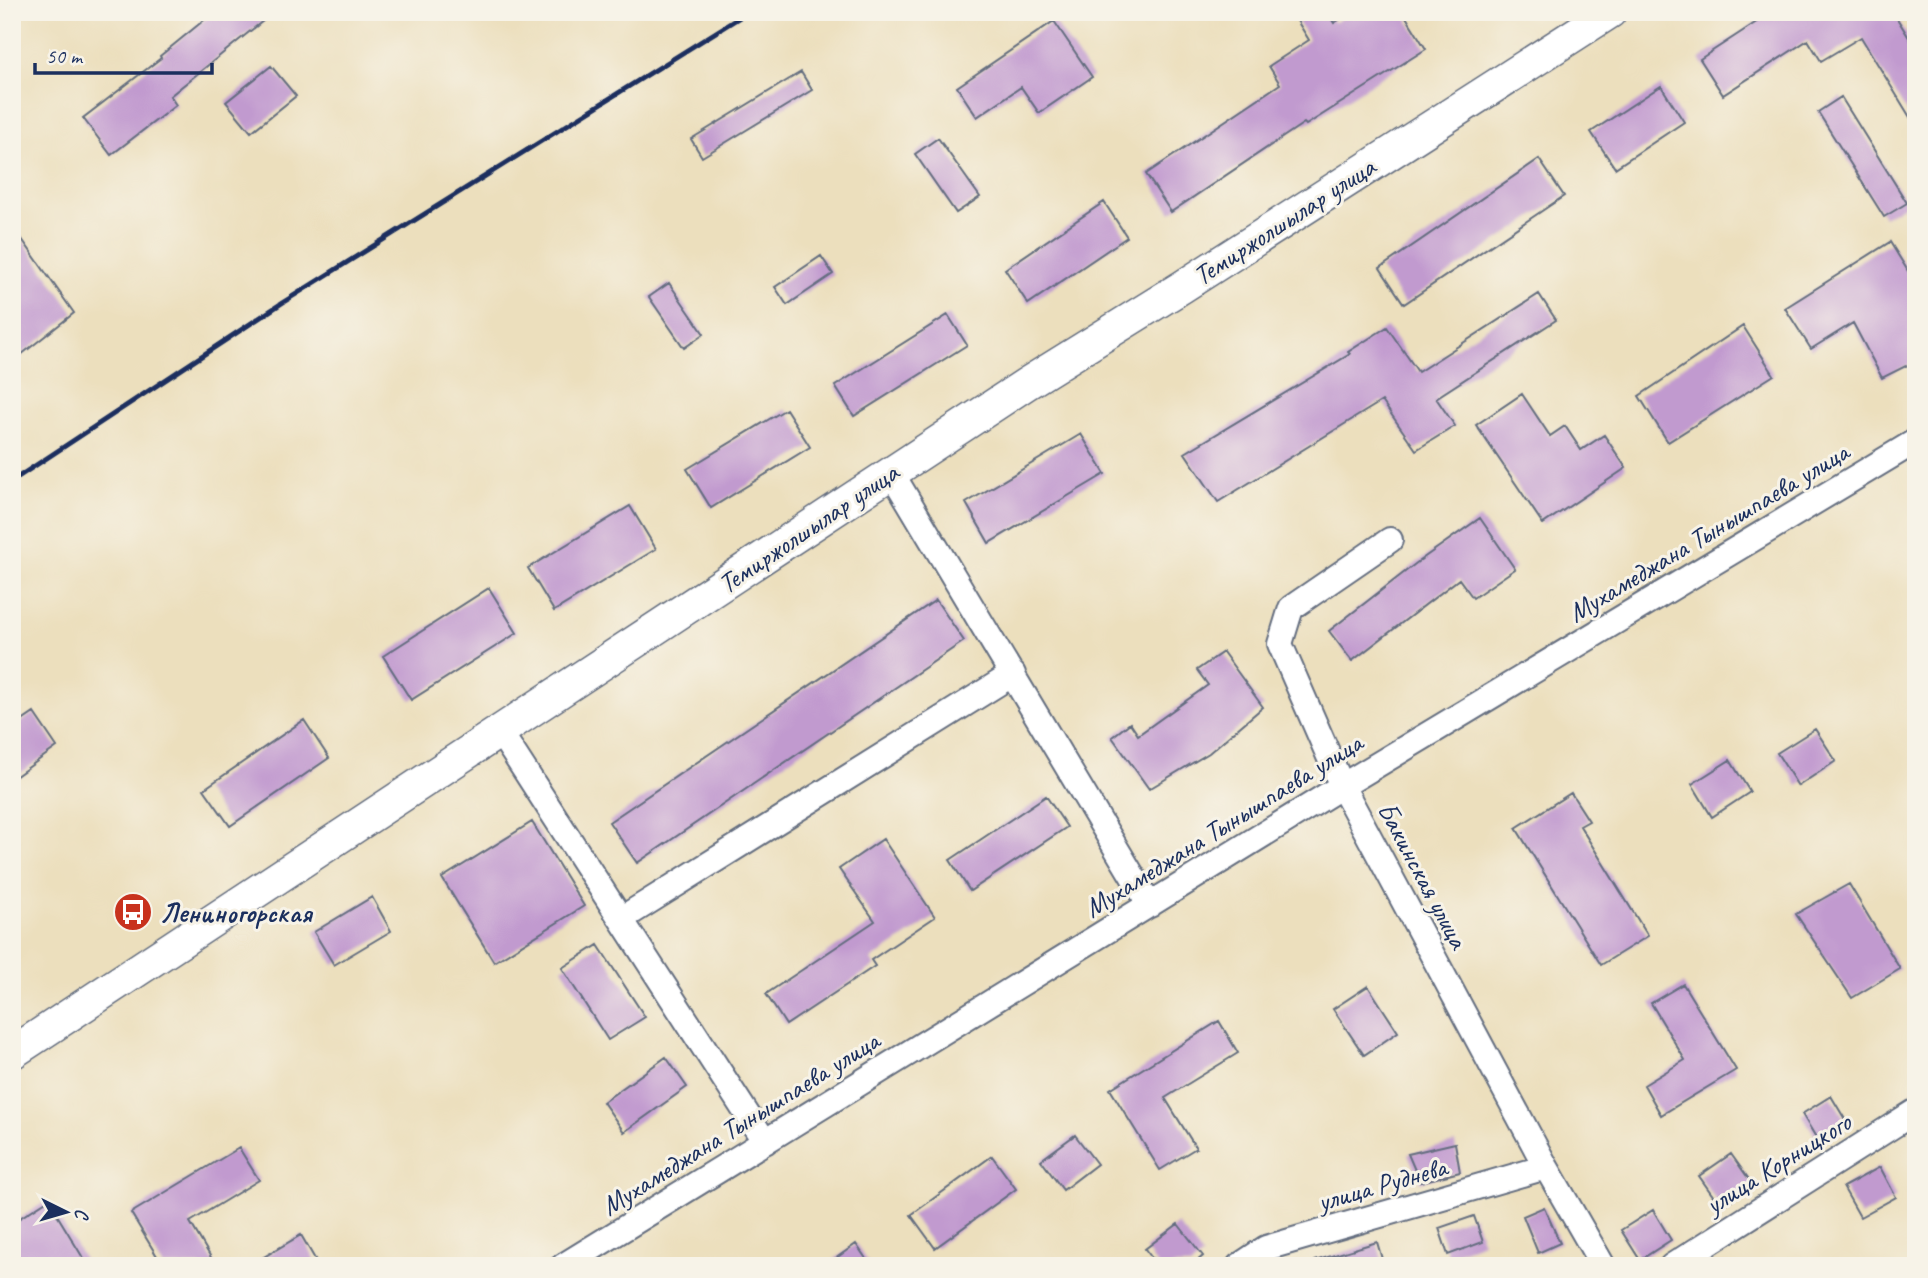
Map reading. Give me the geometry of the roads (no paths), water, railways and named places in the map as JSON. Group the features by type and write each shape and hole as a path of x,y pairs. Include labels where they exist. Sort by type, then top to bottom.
{"street":[{"name":"Темиржолшылар улица","path":"12,1053 891,472 1610,12"},
{"name":"Мухамеджана Тынышпаева улица","path":"564,1266 1342,786 1916,441"},
{"path":"891,472 1150,905"},
{"name":"Бакинская улица","path":"1390,540 1291,608 1280,644 1342,786 1546,1167 1603,1266"},
{"path":"621,919 1013,674"},
{"path":"500,732 765,1142"},
{"name":"улица Корницкого","path":"1672,1266 1916,1111"},
{"name":"улица Руднева","path":"1239,1266 1266,1248 1546,1167"}],"railway":[{"path":"12,481 282,303 748,12"}],"place":[{"name":"Лениногорская","path":"133,912"}]}
